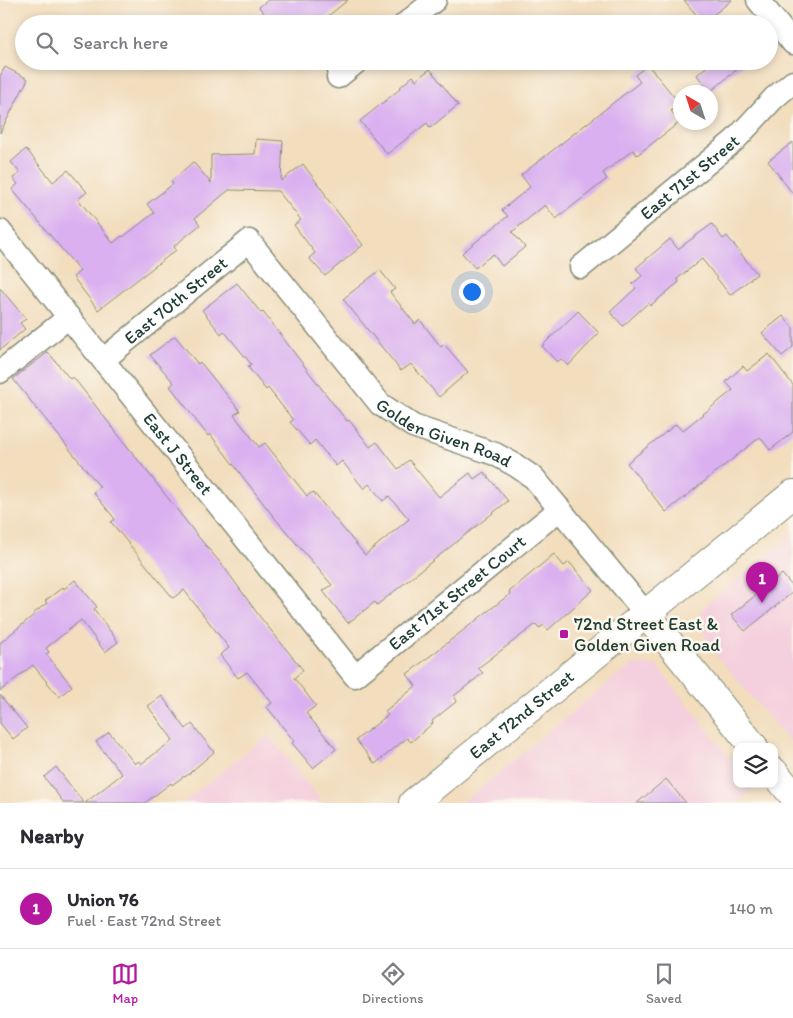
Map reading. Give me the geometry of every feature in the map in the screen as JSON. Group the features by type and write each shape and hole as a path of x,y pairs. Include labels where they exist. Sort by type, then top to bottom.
{"main road":[{"name":"East 72nd Street","path":"413,803 793,494"},
{"path":"646,614 751,743"},
{"path":"778,777 793,795"}],"street":[{"path":"416,15 435,0"},
{"path":"758,0 770,15"},
{"path":"778,25 793,43"},
{"path":"338,77 347,70"},
{"name":"East 71st Street","path":"581,267 735,140 774,98 793,82"},
{"name":"East J Street","path":"0,231 355,676"},
{"name":"East 70th Street","path":"103,360 249,241"},
{"name":"Golden Given Road","path":"249,241 380,404 414,426 478,447 515,465 534,478 646,614"},
{"path":"0,372 69,317"},
{"name":"East 71st Street Court","path":"355,676 560,509"}],"shaded area":[{"path":"793,534 793,746 707,644 700,610"},
{"path":"636,664 656,665 733,762 733,788 754,789 737,803 462,803 615,677"},
{"path":"268,735 323,803 183,803"}],"building":[{"path":"268,0 348,0 329,15 266,15 259,7"},
{"path":"684,0 732,0 713,15 696,15"},
{"path":"5,67 28,79 0,133 0,76"},
{"path":"431,70 458,105 430,128 427,123 387,154 360,121 413,76 416,80"},
{"path":"642,70 652,70 673,95 673,109 671,111 673,113 673,127 637,155 633,150 603,173 607,179 556,219 545,205 512,232 525,247 502,266 493,254 475,268 462,253 508,216 502,210 530,187 521,175 640,82 635,75"},
{"path":"703,70 736,70 718,85 705,85 697,75"},
{"path":"256,139 283,141 281,181 303,164 363,245 325,276 309,258 315,253 294,225 301,220 278,191 229,190 195,218 200,225 174,246 176,250 98,310 73,277 80,271 12,189 18,184 13,178 20,173 11,162 26,149 53,182 68,170 87,192 78,199 113,243 154,213 147,204 173,184 171,181 193,162 211,183 211,155 255,154"},
{"path":"793,142 793,194 768,161"},
{"path":"712,224 723,239 727,236 757,274 730,295 702,259 677,279 679,282 650,306 648,303 623,326 610,312 636,288 632,284 642,276 636,268 670,239 678,249"},
{"path":"380,270 395,289 390,292 415,324 420,320 441,347 444,344 468,372 439,397 411,364 401,371 343,299"},
{"path":"237,283 261,313 263,312 347,421 349,420 370,447 377,442 398,469 409,460 439,497 470,473 474,479 484,472 508,501 377,605 375,602 348,623 323,591 332,585 273,516 210,434 208,436 170,386 174,383 150,355 175,336 198,364 200,362 240,411 234,415 259,447 265,443 307,496 313,492 365,555 409,519 389,496 383,501 369,484 364,489 342,461 336,466 315,440 310,445 290,422 293,420 268,388 266,390 248,367 251,364 224,331 221,334 202,310"},
{"path":"0,288 26,319 20,323 25,329 0,350"},
{"path":"578,311 599,333 568,366 561,359 557,362 542,346"},
{"path":"783,316 793,328 793,347 782,356 762,333"},
{"path":"48,352 70,379 73,377 303,670 294,678 316,706 306,713 336,749 313,768 292,743 294,741 267,707 272,703 247,672 238,678 220,655 229,648 184,590 173,598 111,522 115,519 93,492 100,487 13,379"},
{"path":"769,354 793,385 793,432 770,450 760,437 666,512 627,463 676,424 682,431 733,390 726,382 743,366 747,371"},
{"path":"554,554 564,566 569,562 593,590 548,630 544,625 539,628 536,624 478,668 483,673 454,696 457,701 432,721 433,723 411,742 407,738 375,764 356,740 388,715 385,711 416,686 407,674 510,594 509,592"},
{"path":"782,574 793,587 793,592 745,631 731,615"},
{"path":"75,580 97,607 94,609 118,642 105,652 81,620 46,648 49,652 46,654 72,686 59,697 33,665 0,691 0,643 47,603 45,601"},
{"path":"0,695 27,728 13,739 0,723"},
{"path":"162,696 186,729 192,724 214,752 185,777 172,785 171,783 145,803 85,803 122,774 96,742 109,732 135,764 139,761 141,764 173,740 148,706"},
{"path":"56,767 84,803 64,803 44,777"},
{"path":"666,779 686,803 637,803"}],"place":[{"name":"Union 76","path":"762,603"},
{"name":"72nd Street East & Golden Given Road","path":"564,634"}]}
